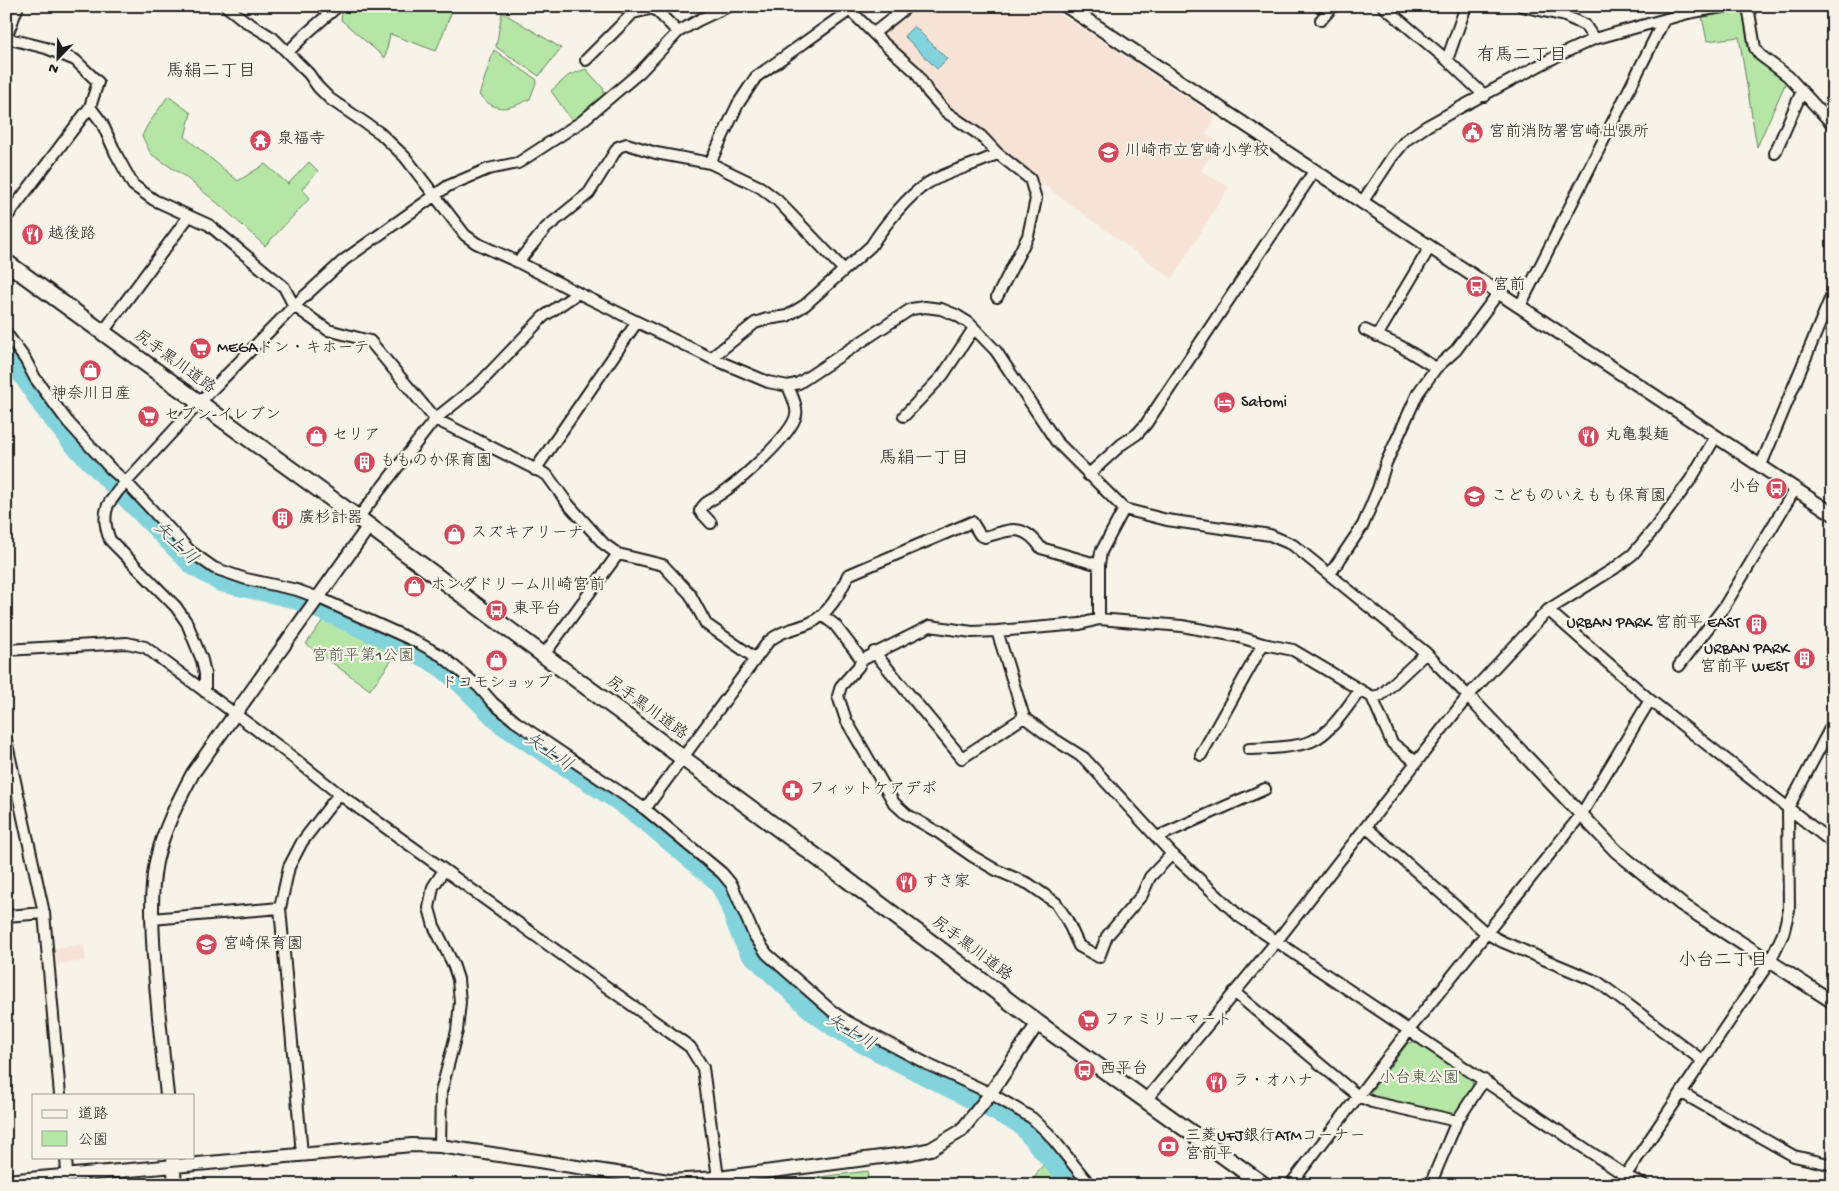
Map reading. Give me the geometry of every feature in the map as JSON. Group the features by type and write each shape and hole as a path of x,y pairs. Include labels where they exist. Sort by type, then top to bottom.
{"main road":[{"name":"尻手黒川道路","path":"6,262 364,522 1038,1023 1264,1185"}],"street":[{"path":"6,218 90,107 98,82 76,60 46,48 6,38 18,6"},
{"path":"226,6 245,21 274,38 330,99 380,134 405,157 465,235 476,243 711,358 768,382 788,386 799,383 911,310 925,307 941,309 956,315 974,328 996,351 1056,442 1124,510 1168,520 1270,535 1293,545 1426,654 1616,851 1681,904 1833,1002"},
{"path":"288,52 338,6"},
{"path":"205,692 205,674 202,660 187,623 176,608 110,540 106,527 108,505 199,403 294,306 344,260 448,186 488,169 518,163 581,122 640,72 678,32 729,6"},
{"path":"874,33 908,6"},
{"path":"1066,6 1833,514"},
{"path":"1321,20 1333,6"},
{"path":"1383,6 1447,60 1485,96"},
{"path":"1447,60 1466,6"},
{"path":"1522,6 1565,16 1585,25 1594,39"},
{"path":"1363,202 1392,156 1406,140 1427,126 1557,56 1594,39 1688,13 1726,6"},
{"path":"1748,6 1755,48 1760,55 1788,76 1833,125"},
{"path":"586,60 633,13 654,8 678,32"},
{"path":"710,163 738,104 756,77 850,10 916,72 928,92 946,112 981,136 998,153 1030,179 1036,199 1028,236 996,297"},
{"path":"1520,306 1664,20"},
{"path":"1775,153 1802,92"},
{"path":"90,107 102,123 133,185 154,200 209,225 284,287 294,306 328,330 370,341 435,419 547,475 568,504 604,544 618,554 663,565 690,594 706,624 755,658"},
{"path":"518,262 546,228 588,193 618,147 627,144 656,153 710,163 760,187 777,200 844,270"},
{"path":"711,358 755,323 766,319 787,316 805,305 871,246 904,204 928,183 998,153"},
{"path":"1088,475 1122,444 1137,434 1146,424 1315,170"},
{"path":"103,332 189,216"},
{"path":"1376,336 1430,247"},
{"path":"1330,574 1363,524 1378,489 1386,463 1418,393 1436,368 1456,350 1499,292"},
{"path":"1761,465 1833,292"},
{"path":"166,1094 156,994 152,902 156,861 172,815 193,774 319,598 364,522 435,419 480,383 542,317 578,293"},
{"path":"535,470 637,322"},
{"path":"904,416 943,375 974,328"},
{"path":"1364,330 1400,346 1436,368"},
{"path":"6,333 25,359 34,378 68,422 111,469 123,486 190,552 214,568 246,579 297,590 319,598 417,642 442,656 516,722 645,809 722,873 732,885 754,935 767,954 832,1011 848,1022 1032,1118 1048,1133 1090,1185"},
{"path":"711,523 700,511 704,503 719,495 758,463 794,424 797,412 788,386"},
{"path":"1146,1100 1276,942 1468,696 1548,610 1615,568 1633,554 1691,479 1716,436"},
{"path":"1679,666 1724,607 1795,489"},
{"path":"1098,619 1101,552 1124,510"},
{"path":"645,809 768,642 778,633 811,623 822,615 841,590 848,575 972,522 980,535 985,537 1014,529 1021,530 1041,548 1099,565"},
{"path":"543,656 618,554"},
{"path":"1548,610 1650,700 1833,843"},
{"path":"822,615 835,625 862,660"},
{"path":"1172,854 1150,877 1142,895 1107,936 1099,957 1080,946 1056,903 1029,884 996,870 972,856 939,833 906,814 894,803 846,720 838,696 841,686 862,660 874,652 930,626 972,632 997,631 1080,624 1098,619 1182,626 1236,636 1293,650 1372,697 1392,743 1416,762"},
{"path":"997,631 1024,717 1046,734 1084,758 1172,854 1240,917 1626,1176 1644,1185"},
{"path":"6,650 127,643 145,647 339,794 690,1047 703,1068 719,1182"},
{"path":"1201,755 1263,644"},
{"path":"874,652 962,758 1024,717"},
{"path":"1372,697 1381,695 1426,654"},
{"path":"1249,749 1266,749 1311,741 1328,729 1360,690"},
{"path":"1290,1185 1408,1030 1581,816 1650,700"},
{"path":"1619,1185 1770,961 1783,934 1789,910 1788,808 1829,739 1833,722"},
{"path":"6,741 44,913 60,1094"},
{"path":"1157,837 1265,789"},
{"path":"302,1154 280,908 289,867 302,842 339,794"},
{"path":"1366,827 1486,933 1598,982 1703,1061"},
{"path":"440,1146 441,1092 457,1031 460,1002 458,979 453,964 434,926 429,908 433,887 444,870"},
{"path":"152,919 280,908"},
{"path":"6,916 44,913"},
{"path":"1234,992 1358,1096 1372,1102 1457,1121"},
{"path":"6,1181 173,1162 412,1145 440,1146 669,1180 719,1182 931,1149 960,1131 989,1095 1038,1023"},
{"path":"1430,1185 1457,1121 1484,1080"},
{"path":"1682,1093 1794,1156 1833,1165"},
{"path":"66,1158 67,1175"},
{"path":"173,1162 175,1185"}],"shaded area":[{"name":"川崎市立宮崎小学校","path":"916,6 1049,6 1216,117 1206,134 1219,143 1201,171 1229,187 1172,279 1035,180 990,139 942,101 922,74 885,37 885,31"},
{"path":"84,944 86,961 57,964 55,948"}],"green space":[{"path":"347,6 454,6 436,51 390,34 385,58 341,20 342,11"},
{"path":"1742,11 1747,14 1751,52 1758,60 1786,82 1757,147 1739,37 1707,41 1702,17"},
{"path":"502,12 561,48 539,76 496,47"},
{"path":"494,50 537,80 530,99 503,108 492,105 479,95"},
{"path":"586,69 603,88 605,98 573,122 551,91 569,75"},
{"path":"168,96 191,113 185,137 238,181 265,164 288,184 309,162 318,171 302,189 310,198 265,246 184,176 151,154 142,136"},
{"name":"宮前平第1公園","path":"325,617 400,649 370,690 306,644"},
{"name":"小台東公園","path":"1418,1041 1472,1079 1473,1088 1457,1113 1446,1115 1374,1100 1370,1093 1408,1043"},
{"path":"1047,1161 1069,1185 1031,1185 1038,1171"},
{"path":"868,1171 867,1185 755,1185"}],"water":[{"path":"914,26 947,59 937,69 904,36"}],"waterway":[{"name":"矢上川","path":"6,347 44,406 72,441 193,564 221,581 293,597 427,657 443,667 461,682 502,723 619,800 719,881 750,951 814,1011 866,1044 1021,1123 1074,1185"}],"place":[{"name":"宮前消防署宮崎出張所","path":"1473,133"},
{"name":"泉福寺","path":"261,140"},
{"name":"川崎市立宮崎小学校","path":"1109,152"},
{"name":"越後路","path":"32,235"},
{"name":"宮前","path":"1477,286"},
{"name":"MEGAドン・キホーテ","path":"201,349"},
{"name":"神奈川日産","path":"91,371"},
{"name":"Satomi","path":"1225,403"},
{"name":"セブン-イレブン","path":"148,416"},
{"name":"セリア","path":"316,436"},
{"name":"丸亀製麺","path":"1589,436"},
{"name":"もものか保育園","path":"364,462"},
{"name":"小台","path":"1777,488"},
{"name":"こどものいえもも保育園","path":"1475,497"},
{"name":"廣杉計器","path":"283,519"},
{"name":"スズキアリーナ","path":"455,534"},
{"name":"ホンダドリーム川崎宮前","path":"414,586"},
{"name":"東平台","path":"497,610"},
{"name":"URBAN PARK 宮前平 EAST","path":"1756,624"},
{"name":"URBAN PARK 宮前平 WEST","path":"1805,659"},
{"name":"ドコモショップ","path":"497,660"},
{"name":"フィットケアデポ","path":"793,790"},
{"name":"すき家","path":"906,883"},
{"name":"宮崎保育園","path":"207,945"},
{"name":"ファミリーマート","path":"1088,1021"},
{"name":"西平台","path":"1084,1070"},
{"name":"ラ・オハナ","path":"1217,1082"},
{"name":"三菱UFJ銀行ATMコーナー 宮前平","path":"1169,1146"}],"district":[{"name":"有馬二丁目","path":"1522,56"},
{"name":"馬絹二丁目","path":"211,72"},
{"name":"馬絹一丁目","path":"924,459"},
{"name":"小台二丁目","path":"1723,961"}]}
